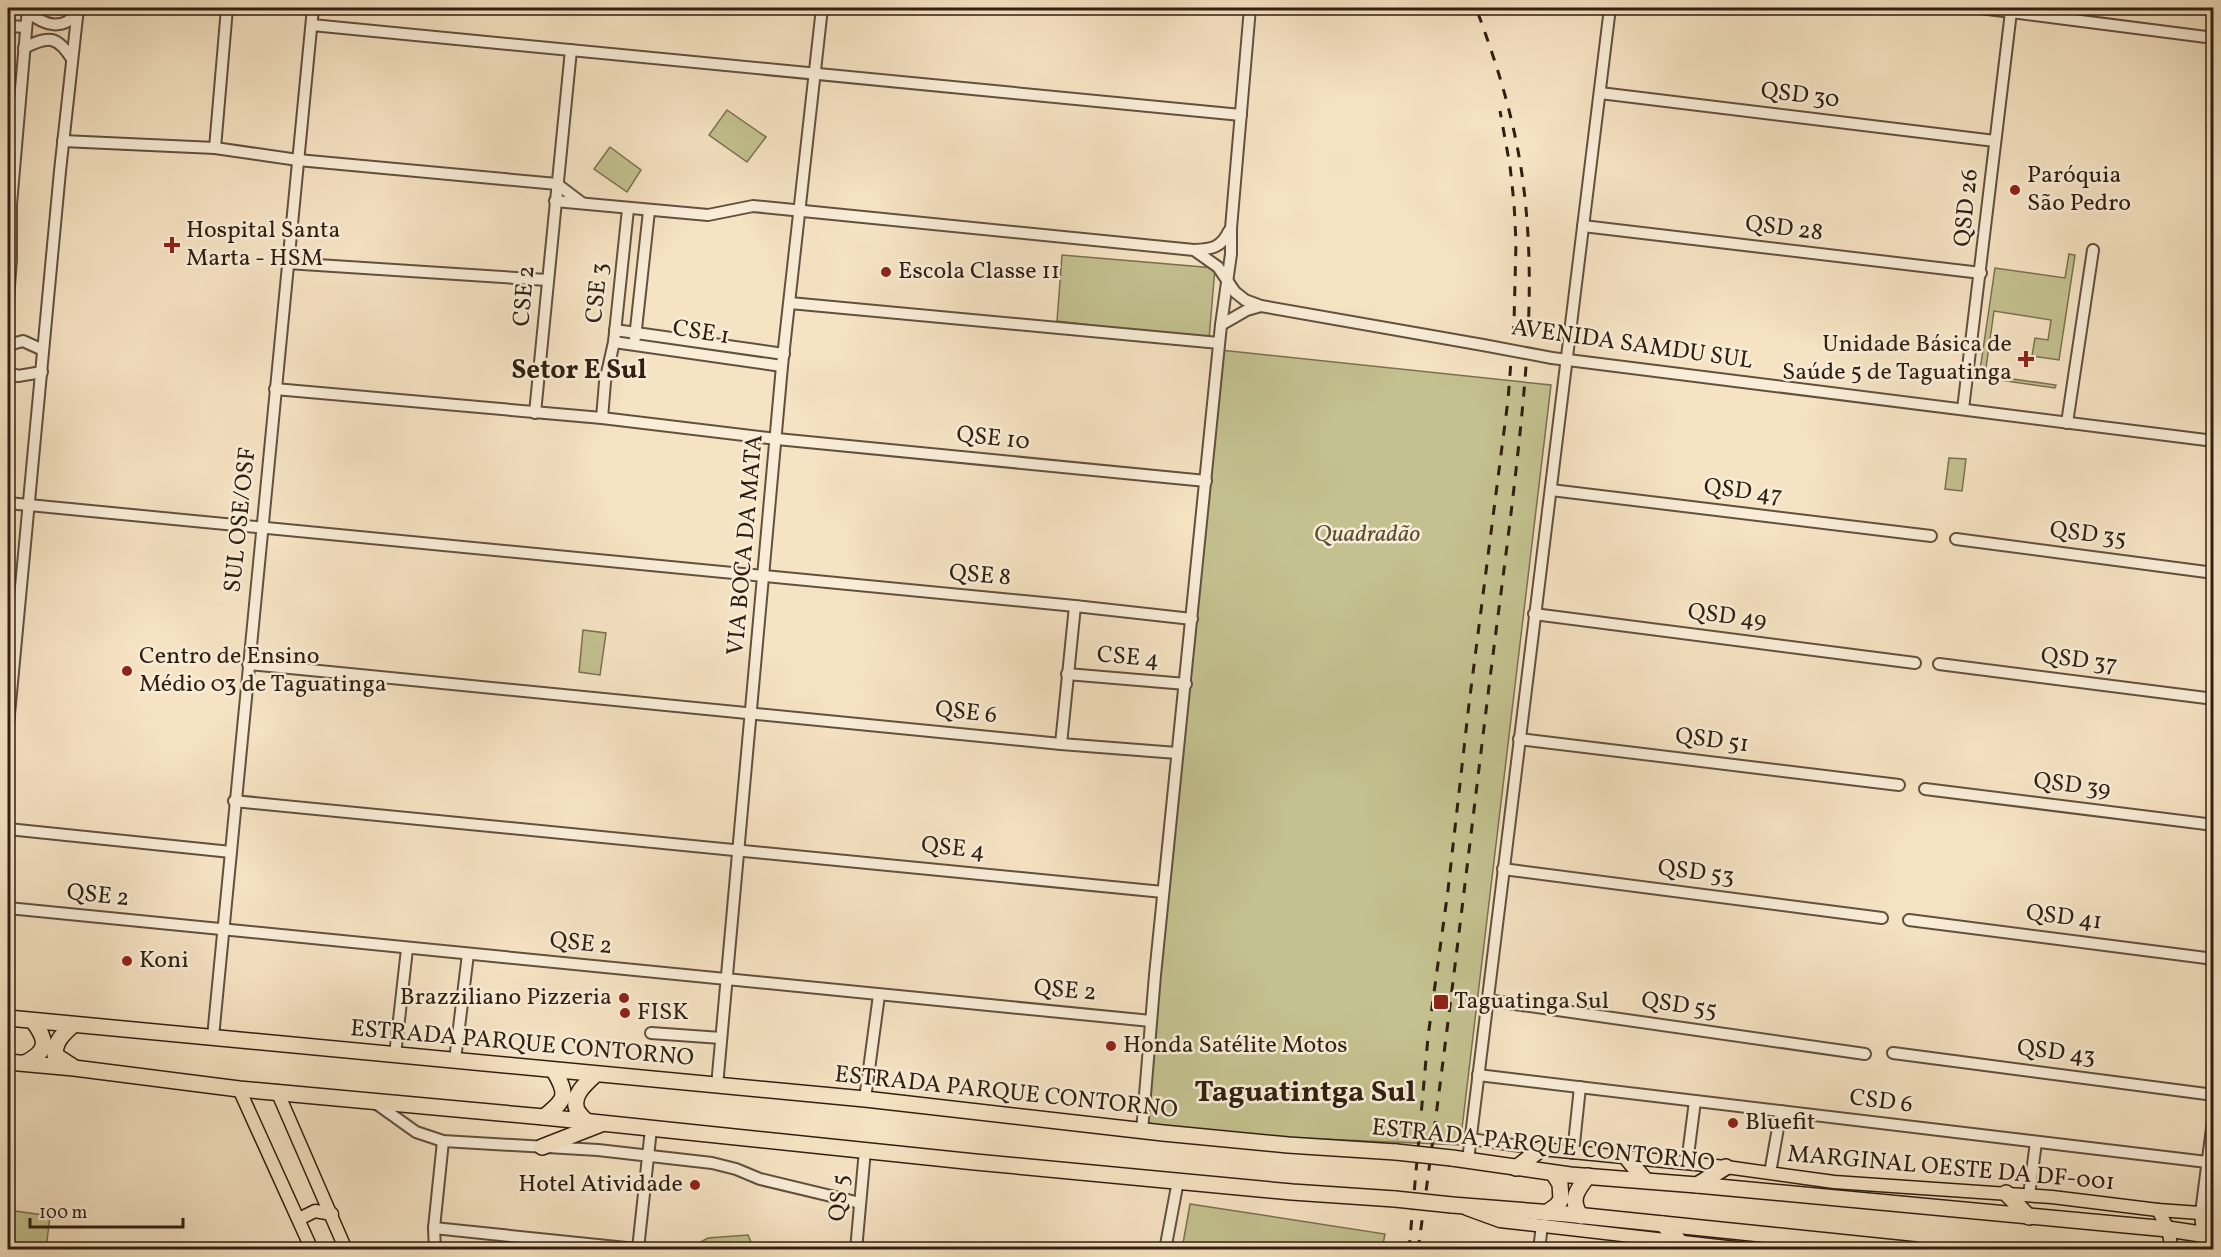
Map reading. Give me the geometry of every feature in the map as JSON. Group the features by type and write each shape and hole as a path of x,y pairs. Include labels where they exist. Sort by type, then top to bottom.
{"highway":[{"name":"ESTRADA PARQUE CONTORNO","path":"8,1018 865,1100 1287,1145 1396,1152 1553,1173 2168,1229 2208,1235"},
{"path":"25,1063 41,1052 44,1044 41,1031 33,1021"},
{"path":"73,1025 57,1041 55,1055 60,1061 74,1068"},
{"path":"8,1062 239,1089 371,1100 1292,1192 1454,1205 1544,1219 1581,1216 1915,1250"},
{"path":"544,1117 562,1102 564,1093 562,1084 554,1071"},
{"path":"595,1075 583,1085 577,1103 577,1111 595,1123"},
{"path":"542,1147 595,1123"},
{"path":"1516,1168 1541,1149"},
{"path":"1627,1158 1645,1180"},
{"path":"1697,1185 1726,1167"},
{"path":"1544,1219 1561,1200 1560,1184 1553,1173"},
{"path":"1581,1216 1574,1203 1575,1195 1588,1176"},
{"path":"2006,1193 2030,1217"},
{"path":"1663,1224 1678,1240"}],"main road":[{"path":"239,1089 312,1250"},
{"path":"277,1091 346,1250"},
{"name":"MARGINAL OESTE DA DF-001","path":"1541,1149 1726,1167 1834,1182 2006,1193 2207,1214"},
{"path":"2158,1210 2168,1229 2172,1250"},
{"path":"299,1219 315,1211 332,1214"},
{"path":"2207,1214 2207,1250"},
{"path":"1544,1219 1753,1250"}],"street":[{"path":"215,148 227,8"},
{"name":"SUL OSE/OSF","path":"213,1037 234,801 314,8"},
{"name":"VIA BOCA DA MATA","path":"717,1086 782,366 822,8"},
{"path":"1142,1131 1163,892 1221,325 1228,280 1250,8"},
{"path":"1468,1160 1610,8"},
{"path":"1980,8 2214,38"},
{"path":"28,10 44,22 61,24 71,20 78,10"},
{"path":"8,300 12,134 28,10"},
{"path":"8,725 27,506 78,10"},
{"name":"QSD 26","path":"1964,409 2011,12"},
{"path":"312,25 1240,115"},
{"path":"8,26 26,27"},
{"path":"24,48 42,40 56,40 72,59"},
{"name":"CSE 2","path":"535,413 571,50"},
{"name":"QSD 30","path":"1600,93 1995,141"},
{"path":"63,141 215,148 298,160 557,184 584,204"},
{"path":"555,201 708,215 753,206 1194,250 1217,247 1223,243 1231,228"},
{"name":"CSE 3","path":"602,418 604,389 614,342 628,209"},
{"name":"CSE 3","path":"634,344 649,211"},
{"name":"QSD 28","path":"1583,226 1981,273"},
{"name":"AVENIDA SAMDU SUL","path":"1194,250 1218,267 1239,296 1262,306 1552,358 2214,441"},
{"path":"2067,423 2093,250"},
{"path":"287,263 547,280"},
{"path":"790,303 1220,343"},
{"path":"1221,325 1247,310 1262,306"},
{"name":"CSE 1","path":"615,330 784,354"},
{"path":"8,345 23,341 43,350"},
{"name":"CSE 1","path":"614,342 782,366"},
{"path":"8,372 18,376 42,372"},
{"name":"QSE 10","path":"275,389 602,418 777,439 1206,480"},
{"name":"QSD 47","path":"1551,490 1931,536"},
{"name":"QSE 8","path":"8,504 1192,619"},
{"name":"QSD 35","path":"1956,539 2214,573"},
{"path":"1061,744 1076,606"},
{"name":"QSD 49","path":"1534,614 1915,663"},
{"name":"QSE 6","path":"248,664 1061,744 1178,753"},
{"name":"QSD 37","path":"1939,664 2214,699"},
{"name":"CSE 4","path":"1067,674 1186,684"},
{"name":"QSD 51","path":"1519,739 1899,785"},
{"name":"QSD 39","path":"1925,789 2214,825"},
{"name":"QSE 4","path":"234,801 1163,892"},
{"path":"8,829 231,852"},
{"name":"QSD 53","path":"1503,870 1882,918"},
{"name":"QSE 2","path":"8,908 1151,1021"},
{"name":"QSD 41","path":"1909,920 2214,959"},
{"path":"395,1055 407,949"},
{"path":"455,1060 468,954"},
{"path":"865,1100 879,995"},
{"name":"QSD 55","path":"1487,1000 1865,1054"},
{"path":"651,1033 721,1038"},
{"name":"QSD 43","path":"1893,1053 2214,1095"},
{"name":"CSD 6","path":"1478,1075 2207,1162"},
{"path":"1573,1152 1580,1087"},
{"path":"371,1100 416,1132 443,1141 712,1162 760,1179 860,1203"},
{"path":"1688,1163 1695,1101"},
{"path":"1770,1173 1781,1111"},
{"path":"2207,1214 2207,1162 2214,1113"},
{"path":"638,1249 651,1129"},
{"name":"MARGINAL OESTE DA DF-001","path":"1470,1139 1541,1149"},
{"path":"435,1250 434,1228 443,1141"},
{"path":"2029,1195 2036,1142"},
{"name":"QS 5","path":"856,1250 866,1150"},
{"path":"1165,1250 1178,1181"},
{"path":"1539,1250 1544,1219"},
{"path":"434,1228 646,1250"}],"green space":[{"path":"727,110 766,137 747,162 709,135"},
{"path":"610,147 641,170 627,192 594,169"},
{"path":"2069,254 2075,255 2059,360 2032,356 2035,338 2048,340 2051,320 1994,311 1985,375 2056,385 2055,388 1979,377 1995,268 2065,278"},
{"path":"1062,255 1215,268 1209,339 1057,321"},
{"name":"Quadradão","path":"1220,350 1551,385 1460,1145 1142,1131"},
{"path":"1949,458 1966,459 1962,491 1945,489"},
{"path":"583,630 606,633 600,675 579,672"},
{"path":"1190,1204 1385,1234 1382,1249 1182,1249"},
{"path":"8,1210 50,1216 46,1249 8,1249"},
{"path":"748,1235 754,1249 696,1249 695,1245 708,1238"}],"railway":[{"path":"1418,1250 1510,523 1524,393 1528,326 1529,258 1521,167 1506,98 1476,8"},
{"path":"1409,1250 1428,1037 1508,400 1514,323 1516,242 1510,166 1500,111"}],"place":[{"name":"Paróquia São Pedro","path":"2015,190"},
{"name":"Hospital Santa Marta - HSM","path":"172,245"},
{"name":"Escola Classe 11","path":"886,272"},
{"name":"Unidade Básica de Saúde 5 de Taguatinga","path":"2026,359"},
{"name":"Centro de Ensino Médio 03 de Taguatinga","path":"127,671"},
{"name":"Koni","path":"127,961"},
{"name":"Brazziliano Pizzeria","path":"624,998"},
{"name":"Taguatinga Sul","path":"1441,1002"},
{"name":"FISK","path":"625,1013"},
{"name":"Honda Satélite Motos","path":"1111,1046"},
{"name":"Bluefit","path":"1733,1123"},
{"name":"Hotel Atividade","path":"695,1185"}],"district":[{"name":"Setor E Sul","path":"579,371"},
{"name":"Taguatintga Sul","path":"1305,1093"}]}
